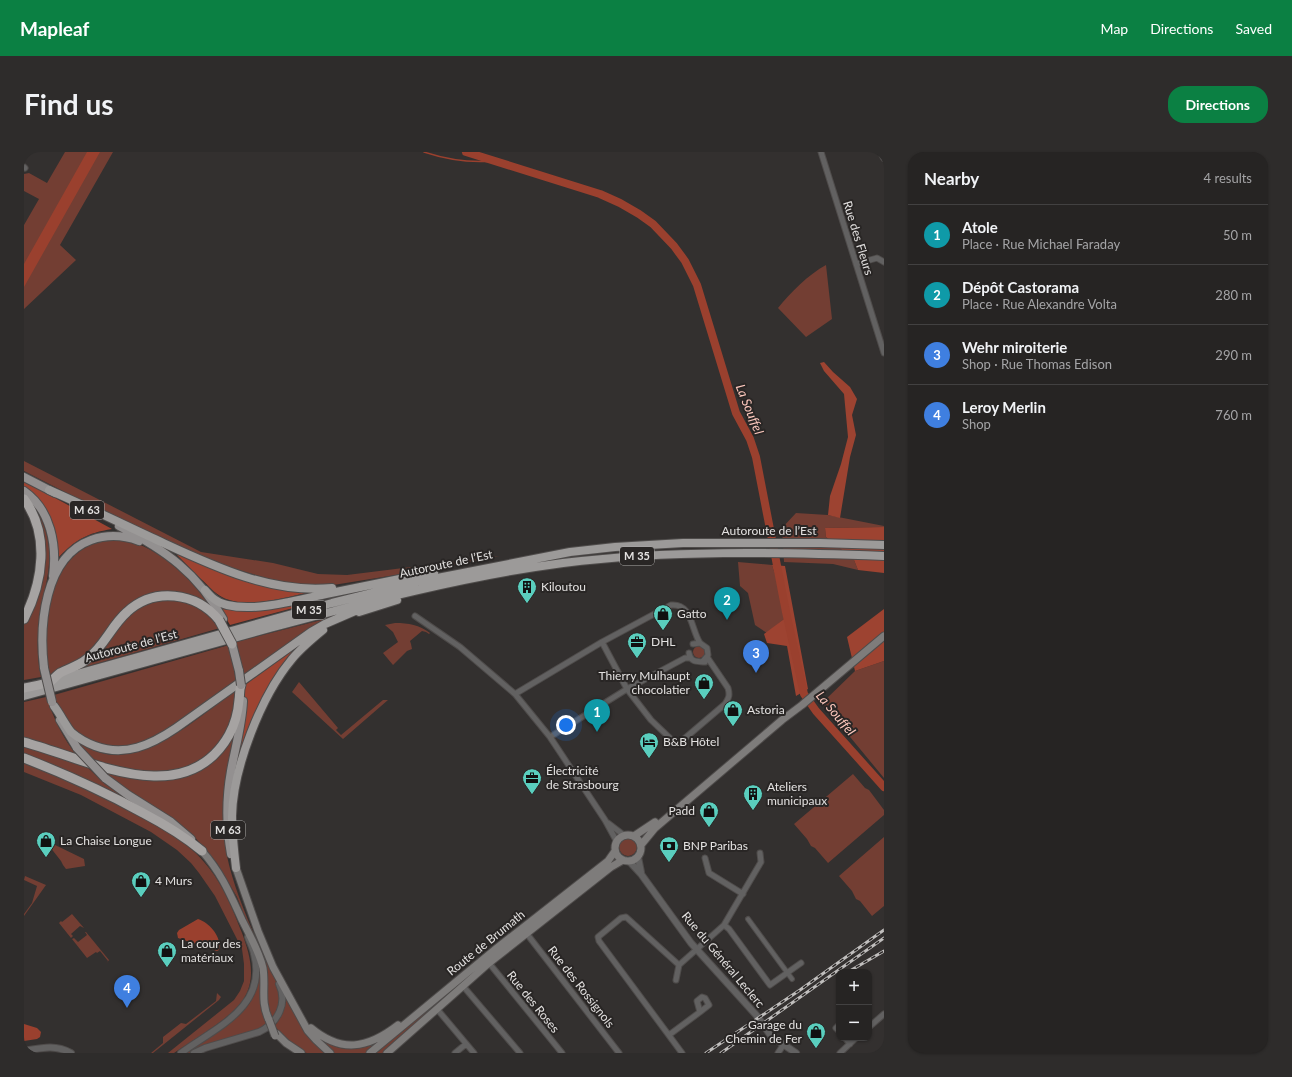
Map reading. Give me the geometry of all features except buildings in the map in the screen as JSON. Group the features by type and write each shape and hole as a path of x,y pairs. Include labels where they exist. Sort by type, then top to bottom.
{"highway":[{"path":"49,490 197,559 251,579 286,587 312,590 379,583"},
{"path":"24,499 35,518 41,542 41,558 36,588 24,619"},
{"name":"Autoroute de l’Est","path":"24,688 332,603 417,582 570,552 615,547 683,543 756,542 884,546"},
{"path":"205,590 214,599 222,604 250,607 289,601 444,570 570,552"},
{"name":"Autoroute de l’Est","path":"24,696 334,611 435,586 562,563 685,553 758,552 884,556"},
{"path":"53,704 71,731 92,745 119,751 146,746 176,728 295,643 325,624 361,608 436,590 469,580"},
{"path":"52,681 60,674 80,665 91,656 102,645 126,613 146,600 167,596 183,597 201,604 221,620 232,644"},
{"path":"236,868 233,845 232,816 237,778 258,717 276,682 296,654 312,638 324,630 362,611 397,600"},
{"path":"24,742 124,773 150,777 170,776 196,767 205,762 225,742 235,723 241,699 241,685"},
{"path":"24,758 80,781 124,802 180,834 202,851"}],"main road":[{"name":"M 63","path":"24,478 149,542 163,551 205,590 221,620"},
{"name":"M 63","path":"24,491 43,511 51,531 54,557 53,575 45,610 42,645 44,668 53,704 65,730 77,748 105,778 128,795 171,822 189,836 214,865 224,880 242,921 252,938 264,975 263,999 268,1019 276,1035"},
{"path":"50,591 56,575 69,555 88,541 104,536 114,535 131,538 148,545 178,564"},
{"path":"641,845 655,828 884,636"},
{"path":"232,644 241,685"},
{"name":"M 63","path":"241,699 242,716 231,772 227,808 230,848 258,931 273,967 308,1031 330,1053"},
{"path":"634,836 641,845 641,851 638,857 626,860 620,858 616,851 617,842 625,836 634,836 641,833 705,786"},
{"name":"Route de Brumath","path":"370,1053 523,926 608,861 616,851"},
{"name":"Route de Brumath","path":"387,1053 489,963 598,883 599,878 611,867 626,860"},
{"path":"286,990 307,1024 315,1033 330,1043 348,1048 366,1046 375,1041 396,1027 440,991 448,989"},
{"path":"276,1035 291,1053"},
{"path":"276,1035 301,1053"}],"street":[{"name":"Rue des Fleurs","path":"821,152 884,350"},
{"path":"881,152 884,158"},
{"path":"856,264 877,258 884,262"},
{"path":"515,694 602,642 671,605 678,604 686,610 692,622 696,636 700,643 707,648 707,657 728,688 728,699 725,704 679,742 674,742 669,739 651,720 627,689 602,642"},
{"path":"414,616 460,647 515,694 550,737 605,820 617,842"},
{"path":"550,737 627,689 688,656 696,636"},
{"path":"694,644 700,643"},
{"path":"688,656 697,662 703,661 711,664"},
{"path":"703,661 707,657"},
{"path":"605,820 625,836"},
{"path":"676,980 679,965 724,925 761,862 760,853"},
{"name":"Rue du Général Leclerc","path":"638,857 642,874"},
{"path":"705,858 709,873 743,894"},
{"name":"Rue du Général Leclerc","path":"626,860 642,874 696,949 757,1016 771,1036 796,1053"},
{"path":"679,965 626,917 621,918 598,937 599,941 682,1053"},
{"path":"748,919 792,978"},
{"path":"180,1053 240,1012 251,995 255,979 254,954 242,921"},
{"path":"724,925 729,929 770,985 801,963"},
{"name":"Rue des Rossignols","path":"528,933 620,1053"},
{"name":"Rue des Roses","path":"489,963 562,1053"},
{"path":"194,1053 209,1046 259,1032 273,1022 281,1009 282,997 281,989 273,967"},
{"path":"463,986 520,1053"},
{"path":"437,1009 474,1053"},
{"path":"669,1035 700,1012"},
{"path":"872,1024 884,1014"},
{"path":"840,1053 853,1041"},
{"path":"455,1053 466,1044"},
{"path":"778,1053 784,1044"},
{"path":"24,1050 50,1047 60,1048 71,1053"}],"shaded area":[{"path":"65,152 113,152 60,245 76,260 24,309 24,225 39,199 24,191 24,174 29,173 47,183"},
{"path":"87,152 100,152 24,287 24,264"},
{"path":"826,265 832,319 806,337 778,308 800,284 813,273"},
{"path":"824,362 850,387 857,399 852,415 856,435 850,457 840,518 828,515 830,496 848,437 844,394 824,371 820,363"},
{"path":"24,461 201,552 273,563 318,574 347,575 500,556 327,586 312,586 276,581 222,565 96,508 24,471"},
{"path":"24,481 112,529 82,538 70,546 58,558 53,527 39,501 24,486"},
{"path":"35,510 39,515 48,538 49,562 38,629 38,656 41,677 24,680 24,624 39,585"},
{"path":"796,513 828,515 884,527 825,528 826,537 854,560 858,570 833,564 784,562 782,528"},
{"path":"884,527 884,573 858,570 854,560 826,537 825,528"},
{"path":"104,540 120,540 135,543 155,553 186,577 208,604 149,596 115,631 91,652 77,662 49,675 44,635 54,589 64,568 80,551"},
{"path":"177,553 311,592 266,601 232,601 222,597 214,591 177,555"},
{"path":"738,562 772,565 778,583 784,619 767,633 755,625 748,593 740,586"},
{"path":"772,565 785,566 808,689 796,696 787,646 767,643 764,634 784,619 778,583"},
{"path":"174,598 206,610 220,628 85,667 84,665 124,619 148,601"},
{"path":"295,603 297,607 230,625 220,608"},
{"path":"884,609 884,661 855,671 847,637"},
{"path":"333,617 244,676 236,642"},
{"path":"395,623 414,625 430,633 429,634 422,631 410,641 412,649 407,651 393,665 383,653 398,642 393,632 385,625"},
{"path":"303,643 269,687 232,787 245,709 245,685"},
{"path":"229,645 236,682 162,734 151,741 139,745 130,747 111,746 83,737 75,732 66,722 54,695"},
{"path":"697,646 701,646 705,652 701,658 697,658 693,654 693,650"},
{"path":"884,661 884,778 822,703 855,671"},
{"path":"299,682 338,728 336,730 341,735 383,700 388,700 343,739 292,692"},
{"path":"236,690 235,709 228,729 212,753 186,770 153,776 94,762 77,742 92,750 102,753 120,755 137,752 155,745 173,735"},
{"path":"46,697 59,728 78,757 24,739 24,702"},
{"path":"234,732 224,810 227,856 244,910 280,993 281,999 279,1008 273,1021 267,1008 264,965 237,897 217,863 193,835 123,787 102,770 123,777 159,780 213,760 225,749"},
{"path":"24,747 85,765 105,784 163,821 24,755"},
{"path":"24,761 111,801 147,819 170,833 201,858 224,891 248,950 251,966 250,983 243,1000 230,1014 174,1053 168,1053 234,1000 244,981 242,949 215,896 191,863 177,850 151,832 81,795 24,772"},
{"path":"853,774 865,788 869,790 884,810 884,815 828,863 815,848 811,846 794,824"},
{"path":"884,837 884,906 872,916 860,901 856,899 852,891 839,876"},
{"path":"628,838 634,841 637,847 634,853 628,856 622,853 619,847 622,841"},
{"path":"53,844 84,859 85,866 66,869 50,847"},
{"path":"25,876 46,885 24,916 32,903 37,886 24,880"},
{"path":"72,914 84,928 80,926 71,934 73,936 71,938 59,923"},
{"path":"198,919 211,927 214,931 219,940 219,950 217,951 178,938 177,933 179,930"},
{"path":"85,932 109,960 106,964 108,961 100,951 87,958 72,939 74,938 78,942 87,935"},
{"path":"491,955 481,967 384,1053 374,1053"},
{"path":"261,972 261,1007 267,1026 257,1031 243,1033 190,1053 186,1053 240,1015 254,996"},
{"path":"217,993 221,997 219,1000 153,1053 151,1053 163,1043 163,1037 181,1023 186,1024 216,1001"},
{"path":"288,998 327,1053 303,1052 289,1042 275,1026 282,1014 286,999"},
{"path":"24,1024 37,1028 41,1032 40,1037 37,1039 24,1041"},
{"path":"316,1036 331,1045 346,1049 361,1048 378,1042 379,1043 366,1053 334,1053"}],"waterway":[{"path":"424,152 458,160 475,162 493,161"},
{"name":"La Souffel","path":"466,152 600,194 620,203 653,224 674,246 685,261 697,285 736,413 750,439 756,457 786,612 804,694 816,711 884,787"}],"railway":[{"path":"706,1053 800,990 884,930"},
{"path":"721,1053 884,938"},
{"path":"853,969 884,951"}],"place":[{"name":"Kiloutou","path":"527,604"},
{"name":"Dépôt Castorama","path":"727,620"},
{"name":"Gatto","path":"663,631"},
{"name":"DHL","path":"637,659"},
{"name":"Wehr miroiterie","path":"756,673"},
{"name":"Thierry Mulhaupt chocolatier","path":"704,700"},
{"name":"Astoria","path":"733,727"},
{"name":"Atole","path":"597,732"},
{"name":"B&B Hôtel","path":"649,759"},
{"name":"Électricité de Strasbourg","path":"532,795"},
{"name":"Ateliers municipaux","path":"753,811"},
{"name":"Padd","path":"709,828"},
{"name":"La Chaise Longue","path":"46,858"},
{"name":"BNP Paribas","path":"669,863"},
{"name":"4 Murs","path":"141,898"},
{"name":"La cour des matériaux","path":"167,968"},
{"name":"Leroy Merlin","path":"127,1008"},
{"name":"Garage du Chemin de Fer","path":"816,1049"}]}
